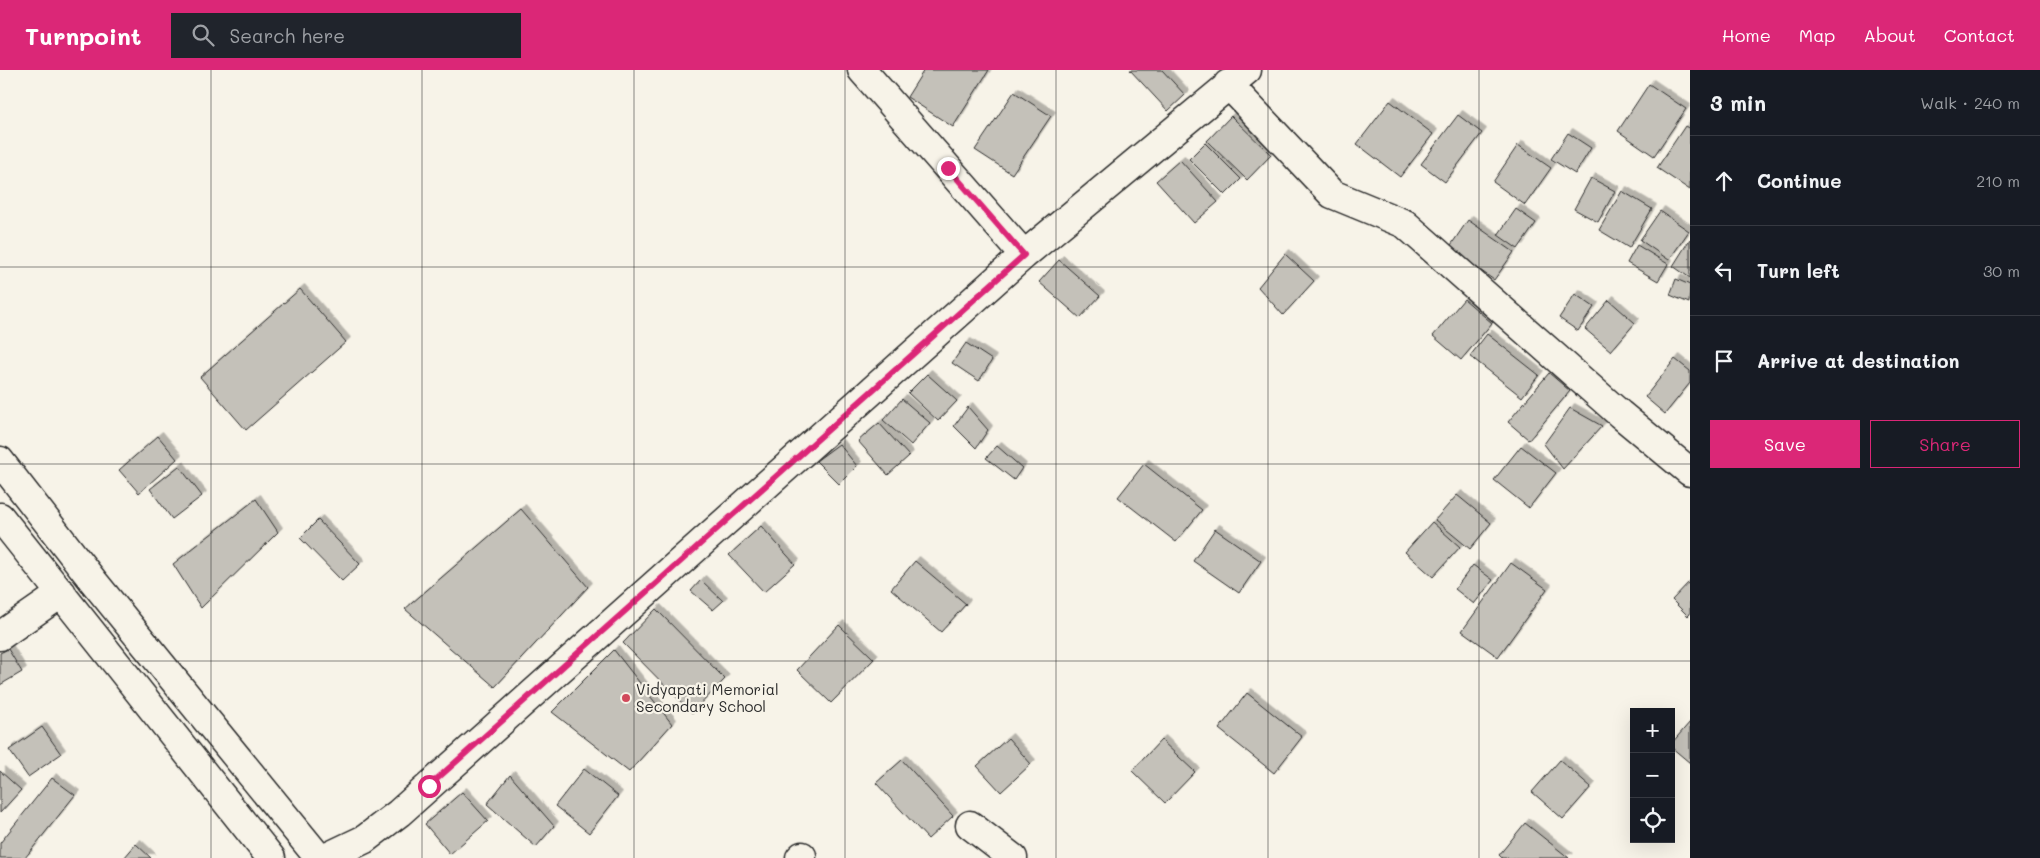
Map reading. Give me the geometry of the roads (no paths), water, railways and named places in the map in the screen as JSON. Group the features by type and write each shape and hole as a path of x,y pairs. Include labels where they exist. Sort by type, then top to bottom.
{"main road":[{"path":"862,70 1024,255"},
{"path":"325,858 365,839 399,813 1024,255 1238,77 1332,194 1405,224 1620,414 1690,472"},
{"path":"0,461 94,582 319,858"},
{"path":"0,517 271,858"},
{"path":"0,636 62,593"},
{"path":"970,825 1012,858"}],"place":[{"name":"Vidyapati Memorial Secondary School","path":"626,698"}]}
